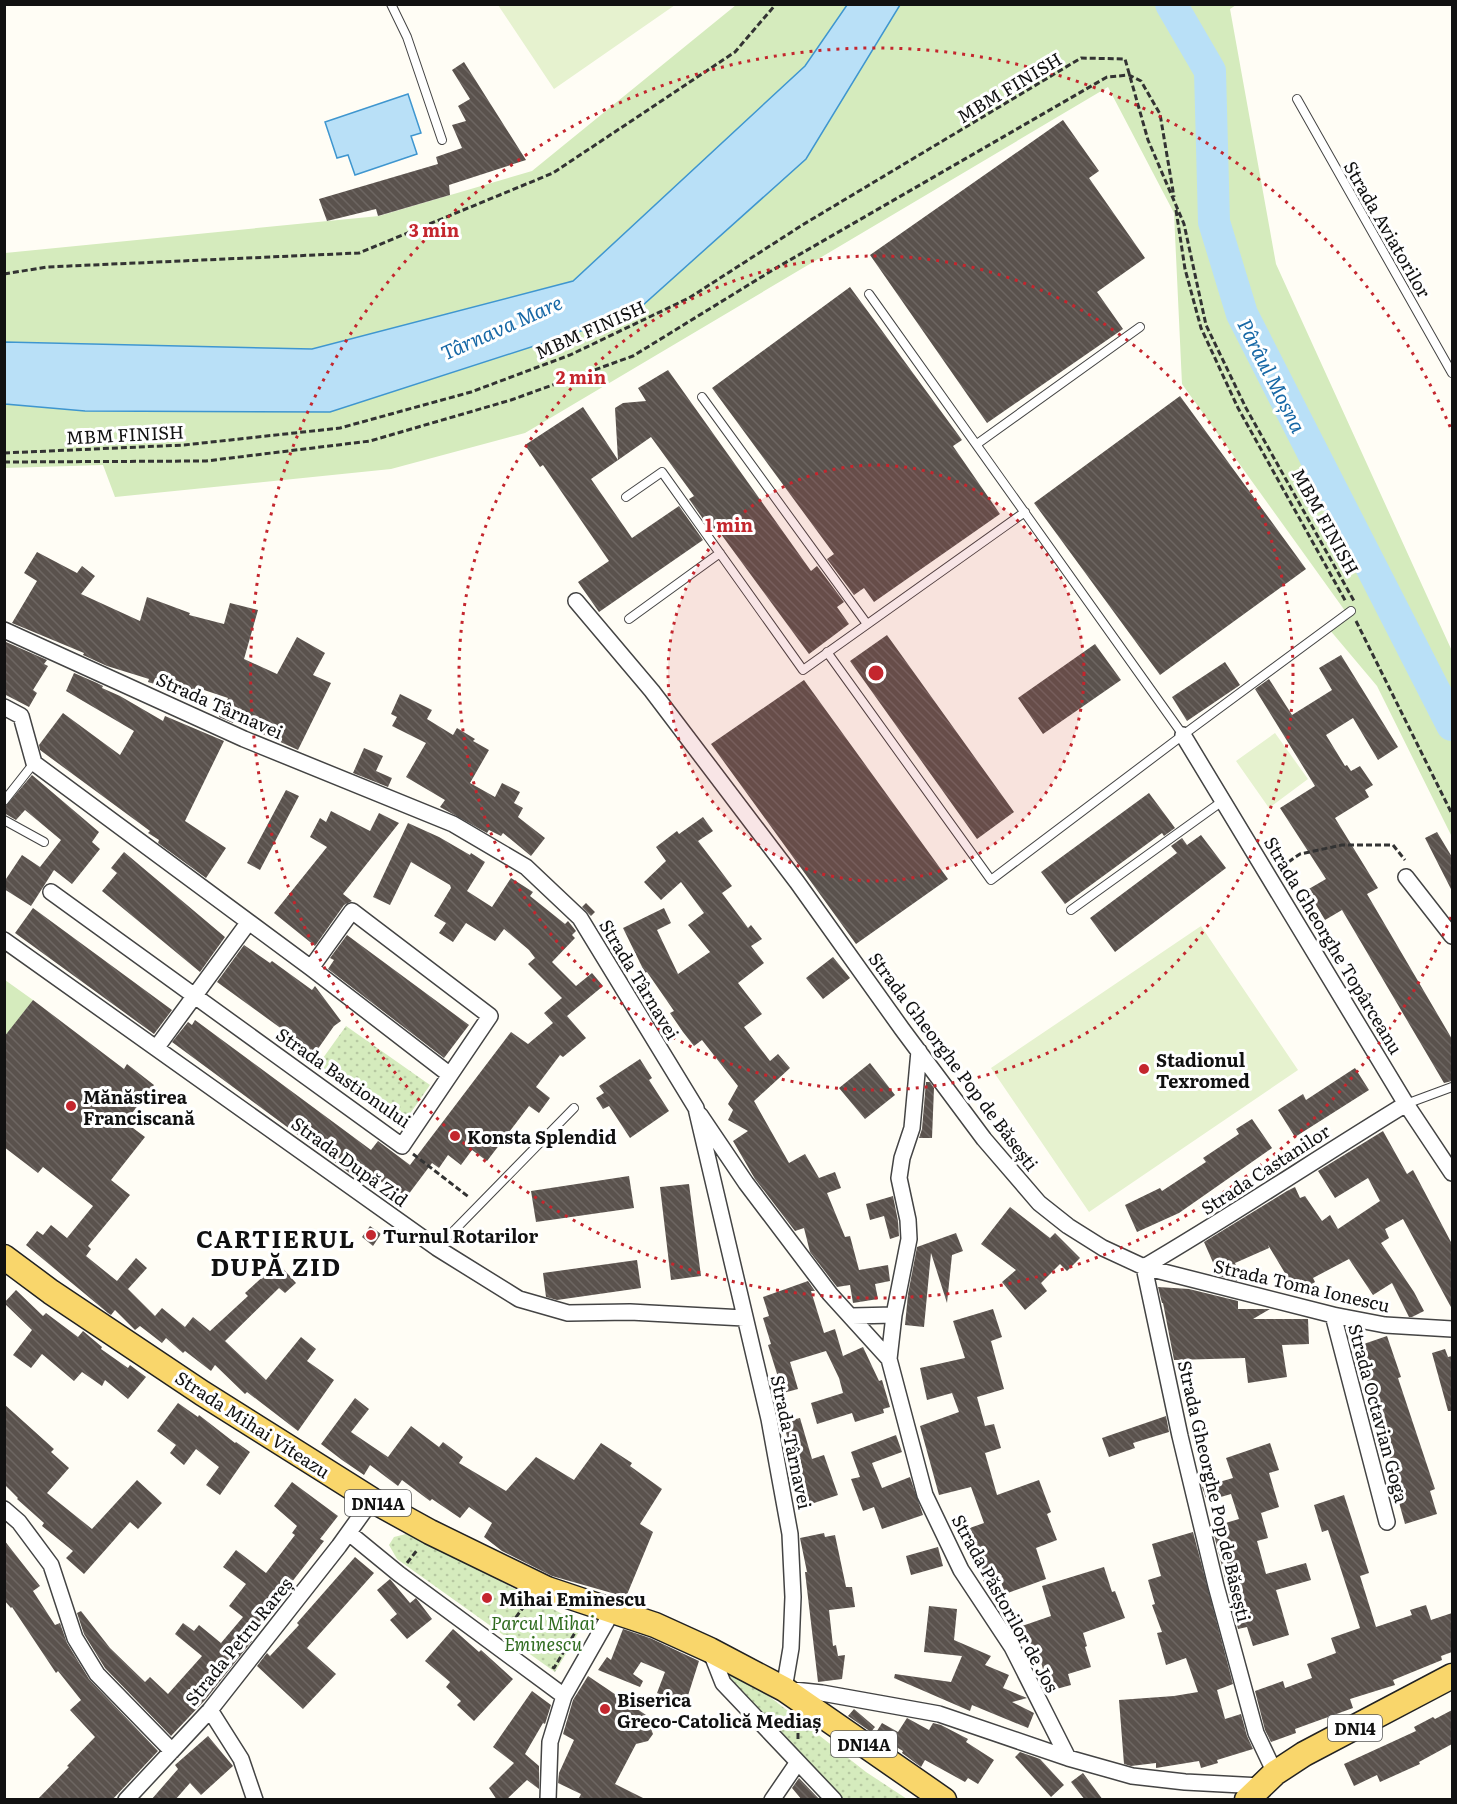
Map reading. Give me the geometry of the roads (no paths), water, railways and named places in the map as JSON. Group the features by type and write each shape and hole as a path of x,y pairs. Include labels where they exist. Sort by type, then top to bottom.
{"main road":[{"name":"Strada Mihai Viteazu","path":"4,1257 51,1292 202,1393 372,1500 430,1532 547,1589 655,1625 710,1650 791,1694"},
{"name":"DN14","path":"1261,1786 1304,1754 1452,1676"},
{"name":"DN14A","path":"791,1694 944,1800"}],"street":[{"name":"Strada Gheorghe Pop de Băsești","path":"576,601 652,691 695,751 797,882 918,1052 984,1139 1040,1203 1068,1226 1104,1248 1144,1266 1180,1436 1216,1586 1256,1733 1261,1786"},
{"name":"Strada Târnavei","path":"4,630 244,739 453,824 526,867 580,918 696,1108 769,1419 790,1534 793,1597 791,1694"},
{"path":"4,707 21,716 34,763 311,968 450,1075"},
{"name":"Strada Gheorghe Topârceanu","path":"1183,735 1407,1104 1452,1173"},
{"path":"1407,870 1452,936"},
{"name":"Strada Bastionului","path":"51,892 402,1146 490,1017 352,911 311,968"},
{"path":"157,1047 248,923"},
{"name":"Strada După Zid","path":"4,940 438,1248 519,1299 568,1313 630,1312 744,1318"},
{"name":"Strada Păstorilor de Jos","path":"918,1052 912,1128 902,1158 899,1178 908,1220 909,1239 894,1315 889,1359 925,1495 960,1570 1012,1647 1068,1758"},
{"name":"Strada Castanilor","path":"1144,1266 1197,1236 1407,1104"},
{"name":"Strada Păstorilor de Jos","path":"696,1108 746,1183 830,1294 889,1359"},
{"name":"Strada Toma Ionescu","path":"1144,1266 1334,1315 1385,1325 1452,1329"},
{"path":"852,1316 894,1315"},
{"name":"Strada Octavian Goga","path":"1334,1315 1387,1522"},
{"name":"Strada Petru Rareș","path":"126,1800 210,1710 349,1533 372,1500"},
{"path":"4,1509 19,1522 51,1565 75,1638 97,1674 172,1751"},
{"path":"349,1533 399,1574 564,1696"},
{"path":"548,1800 550,1742 564,1696 613,1610"},
{"path":"710,1650 723,1683 834,1800"},
{"path":"791,1694 822,1693 939,1714 1068,1758 1132,1776 1185,1782 1261,1786"},
{"path":"210,1710 241,1759 255,1800"},
{"path":"772,1800 798,1762"}],"lane":[{"path":"391,4 407,37 442,140"},
{"name":"Strada Aviatorilor","path":"1297,99 1452,373"},
{"path":"869,294 1183,735"},
{"path":"977,444 1140,327"},
{"path":"702,397 867,624"},
{"path":"626,497 662,472 803,670 1024,512"},
{"path":"629,619 720,554"},
{"path":"827,652 991,880 1351,612"},
{"path":"4,801 34,763"},
{"path":"1071,910 1224,800"},
{"path":"4,820 44,842"},
{"path":"1407,1104 1452,1087"},
{"path":"438,1248 574,1108"}],"water":[{"name":"Târnava Mare","path":"847,5 900,5 806,159 633,314 330,412 85,411 5,404 5,342 312,349 573,281 805,66"},
{"path":"408,94 421,133 411,136 417,154 355,175 348,155 337,158 325,122"}],"waterway":[{"name":"Pârâul Moșna","path":"1171,4 1210,71 1214,222 1242,314 1452,725"}],"place":[{"name":"Stadionul Texromed","path":"1144,1069"},
{"name":"Mănăstirea Franciscană","path":"71,1106"},
{"name":"Konsta Splendid","path":"455,1136"},
{"name":"Turnul Rotarilor","path":"371,1235"},
{"name":"Mihai Eminescu","path":"487,1598"},
{"name":"Biserica Greco-Catolică Mediaș","path":"605,1709"}],"district":[{"name":"CARTIERUL DUPĂ ZID","path":"276,1251"}],"park label":[{"name":"Parcul Mihai Eminescu","path":"543,1632"}]}
